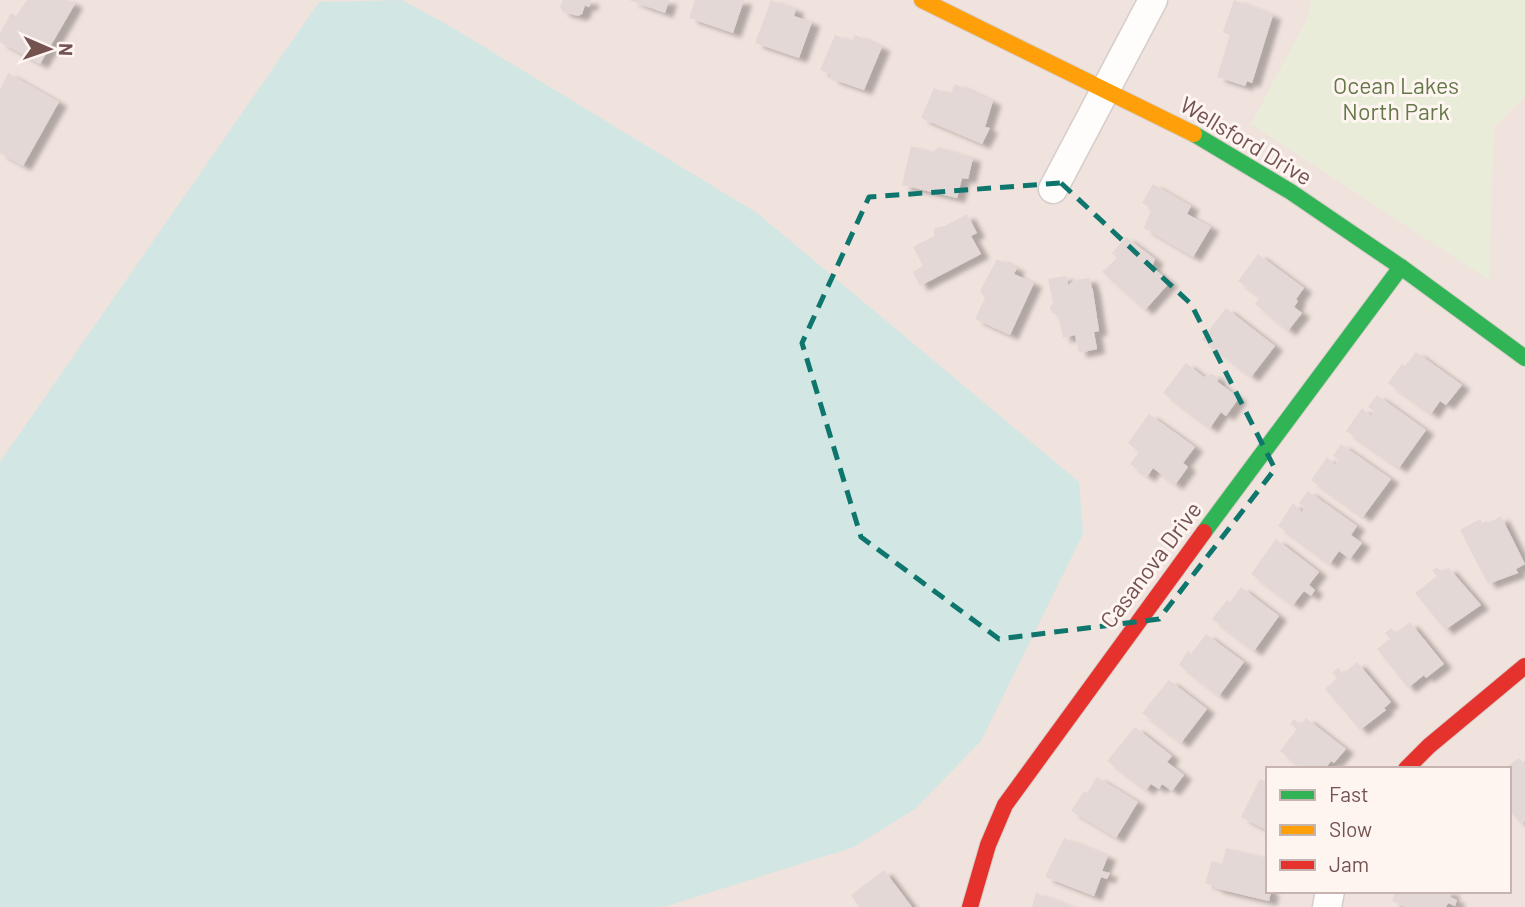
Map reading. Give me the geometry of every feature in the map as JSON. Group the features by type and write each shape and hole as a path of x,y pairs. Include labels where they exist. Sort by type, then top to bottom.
{"street":[{"name":"Wellsford Drive","path":"922,0 1209,143 1291,192 1401,267 1525,358"},
{"path":"1053,189 1153,0"},
{"name":"Casanova Drive","path":"970,907 988,845 1005,805 1117,648 1401,267"},
{"path":"1408,767 1429,746 1525,666"}],"highlighted area":[{"path":"1061,183 1191,304 1275,469 1159,619 999,639 861,537 802,343 869,197"}],"shaded area":[{"path":"0,0 1525,0 1525,907 0,907"},
{"path":"402,0 448,25 757,213 1079,482 1083,534 981,741 915,809 854,847 664,907 0,907 0,462 319,2"}],"green space":[{"name":"Ocean Lakes North Park","path":"1311,0 1525,0 1525,96 1494,127 1489,280 1251,124 1308,17"}],"building":[{"path":"27,0 68,0 75,4 40,64 0,42 0,33 11,13 16,16"},
{"path":"563,0 591,0 589,7 585,5 582,14 578,16 563,12 560,7"},
{"path":"629,0 669,0 665,13"},
{"path":"695,0 744,0 733,33 689,18"},
{"path":"771,0 796,9 794,16 812,22 799,58 755,43"},
{"path":"1234,0 1273,15 1252,83 1247,81 1245,86 1217,77 1230,35 1223,32"},
{"path":"835,35 852,42 855,35 882,47 864,90 832,79 830,74 820,70"},
{"path":"8,73 59,102 23,166 0,153 0,90"},
{"path":"955,84 993,101 985,127 990,128 982,144 921,118 934,88 950,95"},
{"path":"911,146 933,152 939,147 973,158 968,179 962,178 957,198 902,185"},
{"path":"1153,184 1191,206 1187,214 1211,227 1193,257 1144,228 1152,208 1142,203"},
{"path":"967,214 977,233 971,236 981,254 920,286 913,272 923,266 913,247 934,236 934,228 945,226"},
{"path":"1126,237 1155,259 1152,267 1170,282 1145,310 1102,272 1117,258 1112,253"},
{"path":"1258,254 1304,288 1294,307 1302,313 1288,331 1255,304 1260,297 1238,281"},
{"path":"997,259 1017,268 1014,274 1034,283 1010,335 975,319 985,298 980,291"},
{"path":"1066,276 1068,285 1075,280 1089,278 1099,331 1094,332 1097,349 1079,353 1075,335 1063,338 1058,315 1052,313 1050,307 1053,303 1048,279"},
{"path":"1226,308 1275,346 1251,377 1202,339"},
{"path":"1416,352 1462,385 1446,405 1440,401 1431,414 1388,383 1402,364 1405,366"},
{"path":"1186,363 1204,377 1212,374 1239,398 1226,416 1221,412 1210,428 1163,393"},
{"path":"1377,395 1426,430 1399,468 1346,431 1362,408 1371,416 1374,411 1368,407"},
{"path":"1149,414 1195,447 1183,463 1188,467 1175,485 1153,468 1147,477 1130,464 1139,452 1128,443"},
{"path":"1341,444 1391,479 1363,517 1311,480 1327,457 1335,465 1339,460 1333,456"},
{"path":"1308,491 1357,526 1351,535 1362,543 1350,559 1339,551 1330,564 1278,526 1293,503 1302,512 1305,507 1299,503"},
{"path":"1501,516 1525,564 1516,569 1518,573 1488,584 1460,530 1480,519 1484,526"},
{"path":"1276,539 1319,572 1309,585 1315,590 1311,596 1304,591 1293,605 1251,574"},
{"path":"1437,567 1442,573 1448,567 1481,605 1445,630 1415,593 1437,576 1432,570"},
{"path":"1241,587 1279,616 1254,651 1212,619"},
{"path":"1410,622 1444,664 1408,688 1377,649 1390,639 1385,633 1391,628 1396,633"},
{"path":"1206,634 1244,662 1219,696 1179,665 1188,651 1191,654"},
{"path":"1357,662 1391,702 1384,708 1386,710 1360,730 1325,689 1337,678 1332,673 1338,668 1343,674"},
{"path":"1169,680 1207,709 1181,743 1142,713"},
{"path":"1306,718 1346,749 1334,763 1331,761 1326,767 1300,767 1280,751 1297,729 1290,724 1294,719 1301,725"},
{"path":"1135,727 1172,756 1167,762 1184,775 1172,791 1162,784 1159,789 1151,784 1146,790 1107,761"},
{"path":"1519,758 1525,765 1525,821 1521,824 1511,812 1511,767 1506,767"},
{"path":"1097,777 1138,802 1116,838 1071,811"},
{"path":"1260,779 1266,782 1266,830 1241,817"},
{"path":"1064,838 1108,856 1102,871 1110,873 1107,879 1101,877 1094,896 1045,877"},
{"path":"1226,848 1266,858 1266,893 1271,893 1269,901 1214,888 1215,886 1205,883 1212,861 1222,864"},
{"path":"884,870 912,907 859,907 851,895"},
{"path":"1036,893 1072,907 1032,907"},
{"path":"1395,893 1451,893 1450,897 1457,900 1455,906 1448,903 1446,907 1406,907 1392,901"}],"traffic: fast":[{"path":"1194,134 1291,192 1401,267 1525,358"},
{"path":"1204,532 1401,267"}],"traffic: slow":[{"path":"922,0 1194,134"}],"traffic: jam":[{"path":"970,907 988,845 1005,805 1204,532"},
{"path":"1408,767 1429,746 1525,666"}]}
